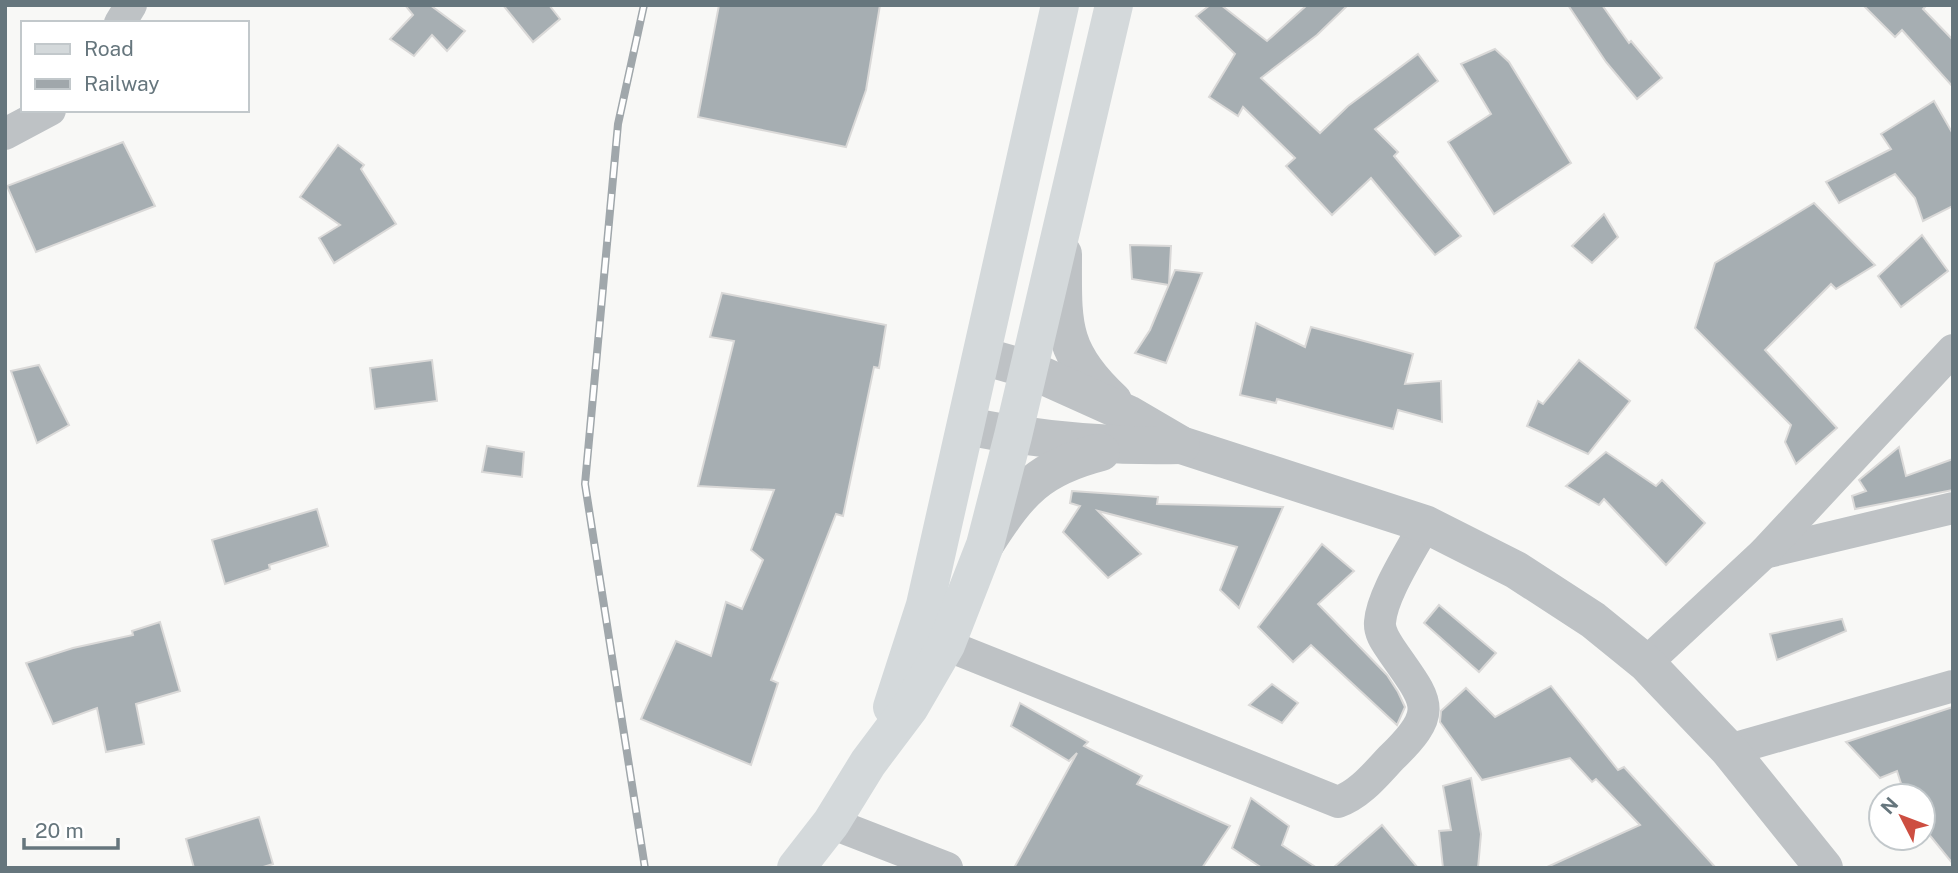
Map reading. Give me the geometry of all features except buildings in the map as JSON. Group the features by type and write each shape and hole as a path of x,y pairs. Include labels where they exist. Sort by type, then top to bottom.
{"main road":[{"path":"868,763 892,707 925,605 1060,5"},
{"path":"796,868 831,823 868,763 910,707 946,645 985,545 1114,5"}],"street":[{"path":"122,21 131,5"},
{"path":"5,134 46,112"},
{"path":"1063,225 1063,317 1072,353 1123,430"},
{"path":"1646,663 1763,553 1953,350"},
{"path":"982,356 1028,369 1123,430"},
{"path":"966,426 1013,436 1123,430 1181,445 1425,524 1516,570 1593,620 1646,663 1729,750 1824,868"},
{"path":"985,545 1009,506 1051,468 1123,430"},
{"path":"1763,553 1953,508"},
{"path":"946,645 1338,802 1352,797 1410,740 1422,722 1424,698 1383,638 1380,624 1382,608 1425,524"},
{"path":"1729,750 1953,686"},
{"path":"831,823 947,868"}],"railway":[{"path":"644,5 618,124 585,484 645,868"}]}
